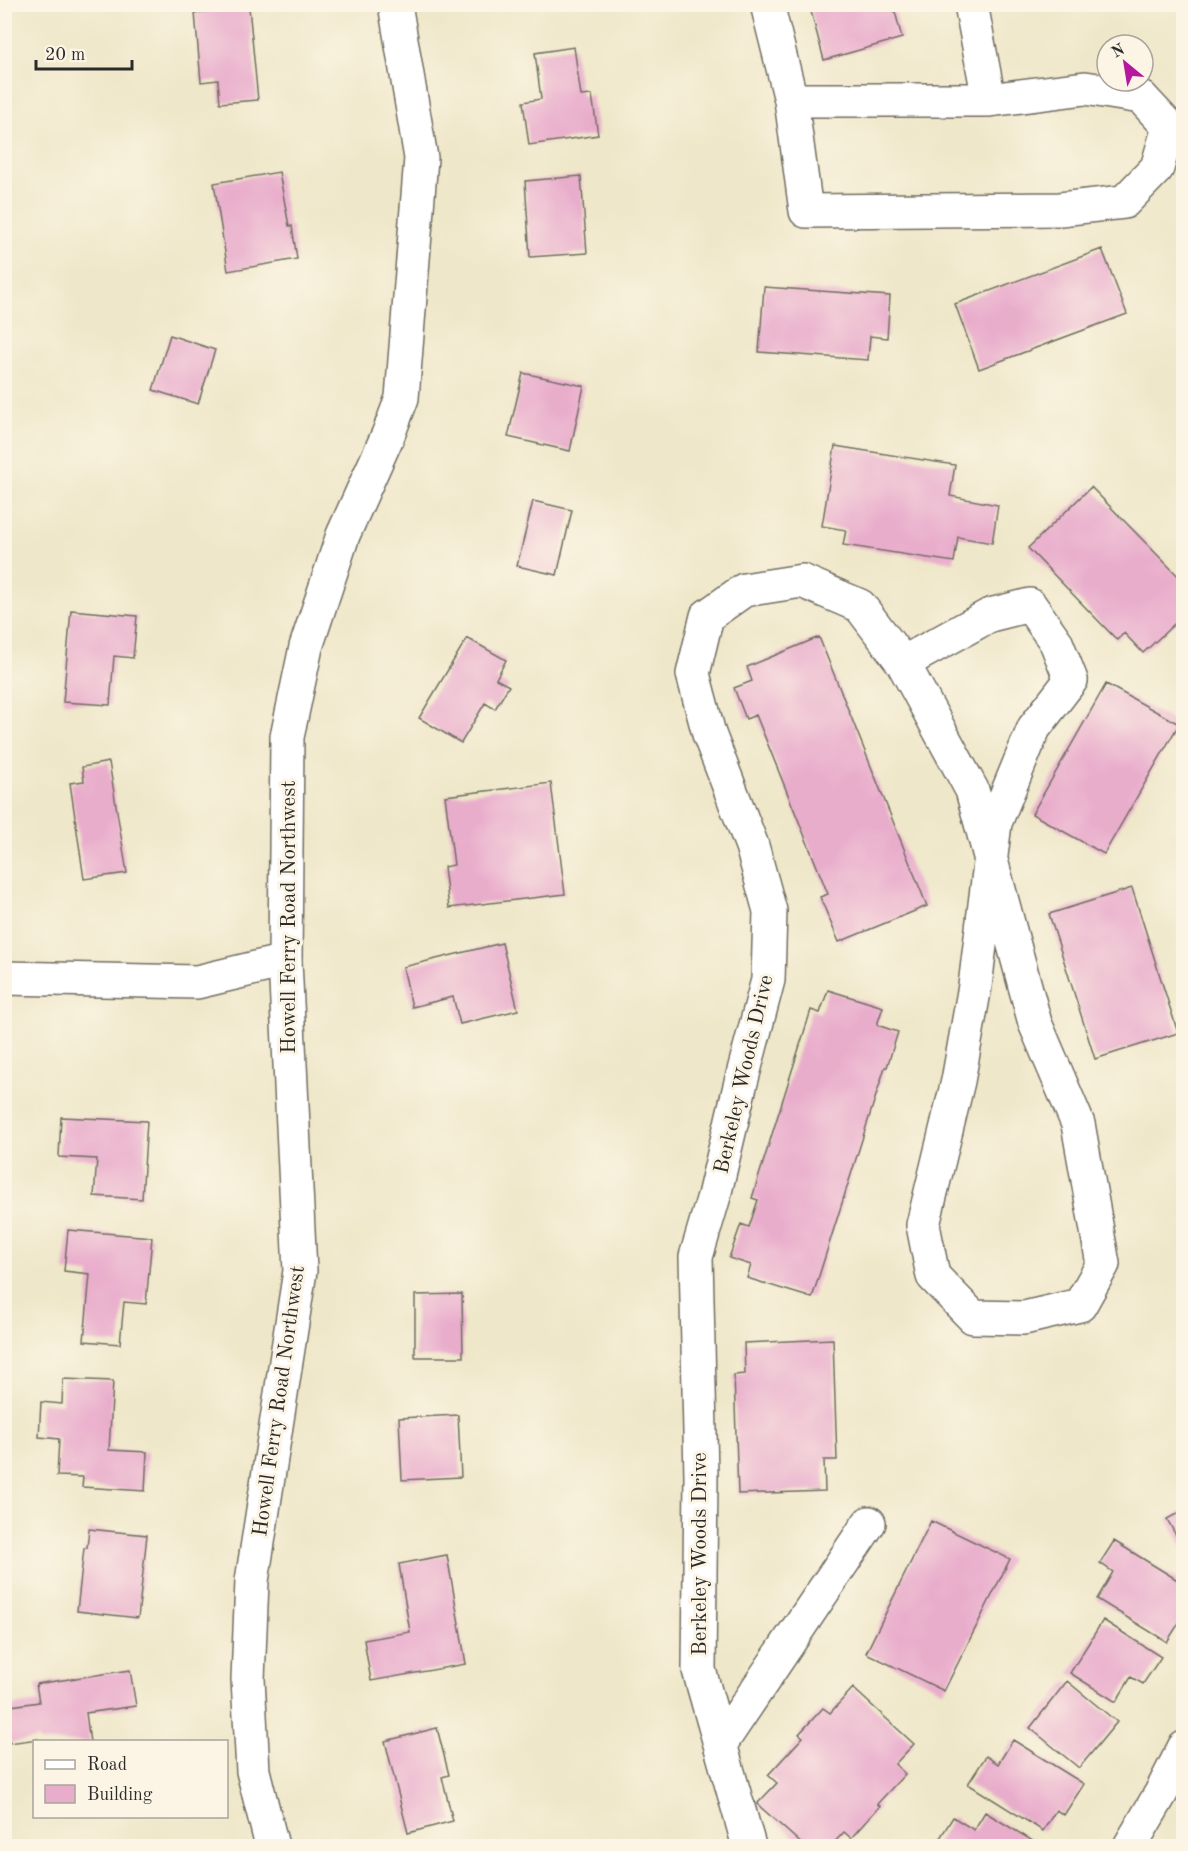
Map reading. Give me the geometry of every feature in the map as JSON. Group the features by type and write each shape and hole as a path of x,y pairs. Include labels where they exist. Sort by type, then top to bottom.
{"street":[{"name":"Howell Ferry Road Northwest","path":"272,1846 253,1771 248,1679 252,1581 300,1271 285,961 287,737 306,647 343,535 402,398 421,158 395,4"},
{"path":"767,4 791,100 806,211 1060,209 1124,202 1157,168 1169,127 1141,97 1085,88 989,100 791,100"},
{"path":"971,4 989,100"},
{"name":"Berkeley Woods Drive","path":"749,1846 699,1670 701,1476 696,1257 714,1196 768,980 770,911 752,846 709,734 693,674 707,616 744,590 802,581 860,606 903,663 972,790 990,860 1035,1023 1078,1124 1103,1264 1080,1305 1024,1318 973,1317 933,1276 923,1225 958,1081 975,987 990,860 995,823 1034,728 1071,680 1056,642 1030,605 990,615 903,663"},
{"path":"4,978 197,982 285,961"},
{"path":"721,1743 869,1522"},
{"path":"1130,1846 1184,1748"}],"building":[{"path":"809,4 893,4 902,38 824,60"},
{"path":"249,7 258,100 220,103 218,80 201,82 195,13"},
{"path":"574,47 581,96 592,95 598,135 529,145 523,102 541,99 535,53"},
{"path":"279,172 297,259 228,271 214,183"},
{"path":"581,176 587,253 530,257 525,181"},
{"path":"1102,249 1127,314 979,369 955,304"},
{"path":"764,287 890,296 887,338 870,336 868,360 759,352"},
{"path":"170,335 215,350 198,404 153,390"},
{"path":"523,373 584,386 570,451 508,437"},
{"path":"835,446 955,465 950,496 998,505 992,543 958,537 954,562 843,545 846,530 822,526"},
{"path":"1091,487 1184,582 1184,615 1143,653 1124,633 1117,640 1028,548"},
{"path":"533,501 572,510 557,575 517,566"},
{"path":"71,610 137,616 133,658 114,656 110,705 63,702"},
{"path":"819,637 927,906 839,942 820,897 828,894 756,715 746,719 734,688 752,681 747,667"},
{"path":"467,638 506,660 496,679 509,686 495,709 485,703 461,743 419,718"},
{"path":"1106,684 1179,724 1104,854 1032,814"},
{"path":"109,762 127,873 84,879 70,783 84,781 82,767"},
{"path":"551,783 565,894 449,908 444,867 454,865 445,796"},
{"path":"1132,888 1178,1033 1095,1059 1049,914"},
{"path":"502,943 518,1010 460,1024 453,997 412,1007 403,967"},
{"path":"828,990 883,1007 877,1025 898,1032 812,1298 747,1278 751,1265 729,1258 741,1224 749,1227 758,1200 752,1198 811,1010 820,1013"},
{"path":"61,1117 147,1121 142,1199 94,1196 97,1159 59,1157"},
{"path":"68,1230 152,1237 146,1304 124,1302 120,1344 84,1341 90,1274 64,1271"},
{"path":"462,1294 463,1357 415,1357 415,1295"},
{"path":"833,1339 837,1460 824,1460 825,1491 738,1494 734,1375 745,1374 744,1343"},
{"path":"63,1379 113,1381 109,1450 147,1452 145,1491 82,1487 83,1477 57,1476 59,1439 39,1437 41,1402 62,1404"},
{"path":"458,1415 461,1477 402,1480 399,1418"},
{"path":"1184,1510 1184,1550 1167,1519"},
{"path":"931,1521 1010,1559 944,1691 866,1653"},
{"path":"89,1529 147,1535 138,1618 77,1611 84,1548 87,1548"},
{"path":"1114,1541 1184,1584 1184,1615 1167,1642 1097,1599 1113,1572 1100,1563"},
{"path":"447,1555 466,1664 371,1681 364,1640 410,1632 399,1564"},
{"path":"1103,1620 1161,1657 1143,1684 1131,1677 1116,1702 1070,1673"},
{"path":"130,1670 136,1706 86,1713 90,1740 38,1739 9,1743 4,1707 39,1702 36,1684"},
{"path":"1067,1681 1117,1722 1079,1768 1030,1728"},
{"path":"853,1688 914,1744 895,1764 905,1774 877,1804 880,1806 851,1838 844,1832 831,1846 804,1846 757,1804 777,1783 768,1775 803,1737 799,1734 823,1708 830,1713"},
{"path":"437,1728 449,1775 442,1777 453,1821 408,1833 385,1741"},
{"path":"1013,1740 1084,1784 1064,1815 1056,1810 1043,1831 968,1784 986,1756 998,1764"},
{"path":"985,1812 1041,1846 935,1846 953,1817 974,1830"}]}
